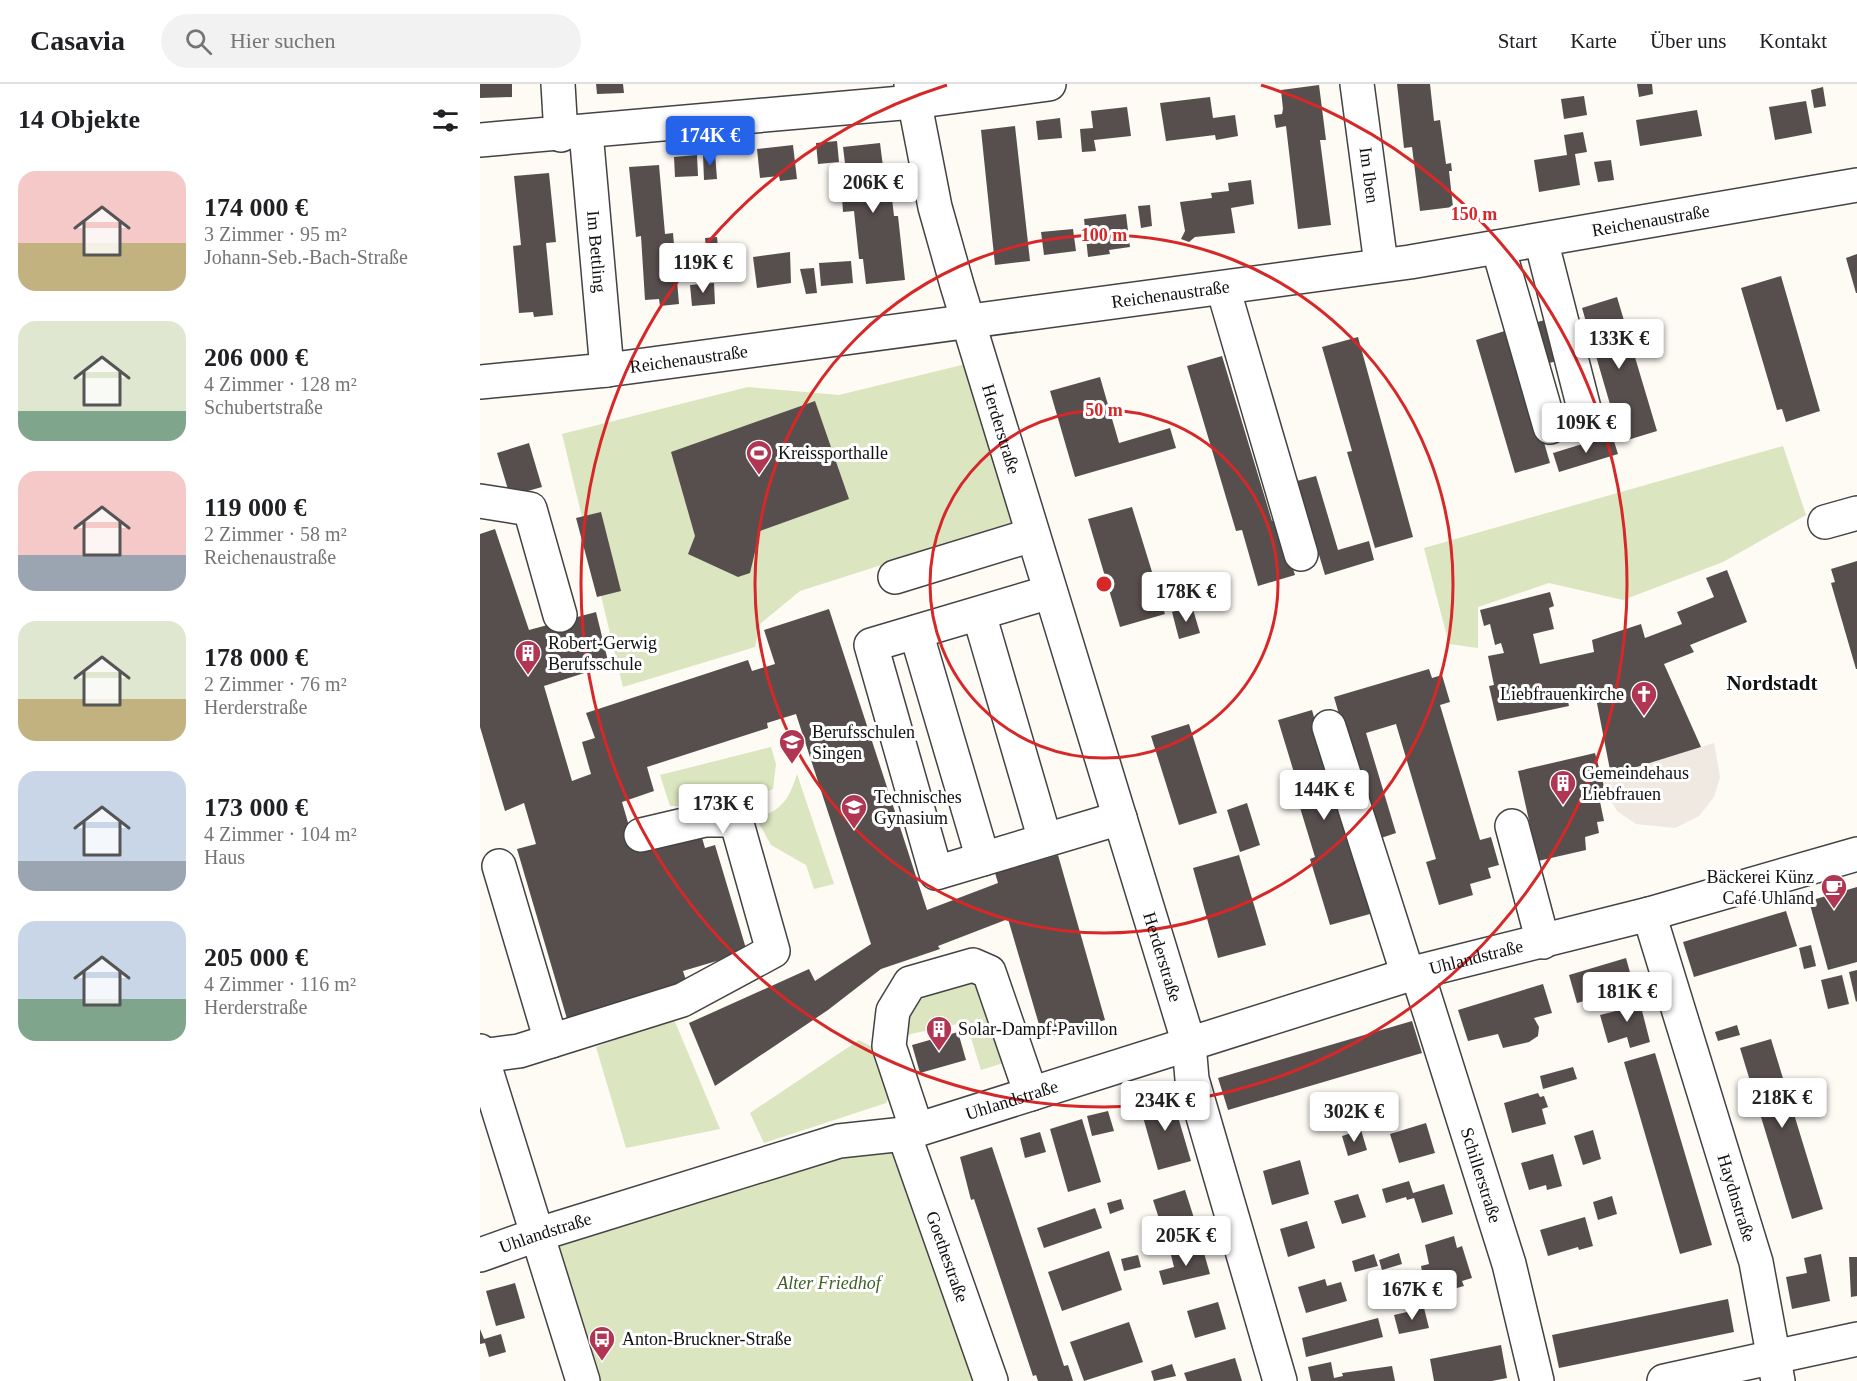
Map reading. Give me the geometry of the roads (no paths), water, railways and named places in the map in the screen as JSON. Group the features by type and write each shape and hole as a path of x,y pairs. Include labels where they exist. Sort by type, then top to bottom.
{"street":[{"name":"Im Bettling","path":"558,84 573,133 607,370"},
{"path":"480,140 573,133 912,93 1048,84"},
{"name":"Im Iben","path":"1357,84 1381,264"},
{"name":"Herderstraße","path":"912,93 935,207 968,323 1189,1044 1192,1079 1280,1381"},
{"name":"Reichenaustraße","path":"480,382 607,370 1223,288 1498,247 1857,185"},
{"path":"1541,240 1587,420"},
{"path":"1498,247 1550,427"},
{"path":"1223,288 1301,554"},
{"path":"480,501 530,509 560,615"},
{"path":"1825,522 1857,513"},
{"path":"895,578 1032,535"},
{"path":"1050,592 871,645 936,873 1120,818"},
{"path":"979,614 1045,840"},
{"path":"916,632 983,859"},
{"name":"Schillerstraße","path":"1329,727 1509,1264 1537,1381"},
{"path":"583,1381 481,1053 519,1051 682,1000 773,951 736,820 705,820 641,835"},
{"name":"Uhlandstraße","path":"1512,826 1543,942"},
{"name":"Uhlandstraße","path":"480,1256 536,1235 839,1141 910,1132 1413,974 1648,914 1857,854"},
{"path":"499,866 551,1041"},
{"name":"Haydnstraße","path":"1648,914 1756,1262 1777,1368"},
{"name":"Goethestraße","path":"991,1381 910,1132 889,1046 893,1011 910,983 973,965 989,972 1031,1094"},
{"path":"1665,1381 1777,1368 1857,1339"}],"place":[{"name":"Kreissporthalle","path":"759,476"},
{"name":"Robert-Gerwig Berufsschule","path":"528,676"},
{"name":"Liebfrauenkirche","path":"1644,717"},
{"name":"Berufsschulen Singen","path":"792,765"},
{"name":"Gemeindehaus Liebfrauen","path":"1563,806"},
{"name":"Technisches Gynasium","path":"854,830"},
{"name":"Bäckerei Künz Café Uhland","path":"1834,910"},
{"name":"Solar-Dampf-Pavillon","path":"939,1052"},
{"name":"Anton-Bruckner-Straße","path":"602,1362"}],"district":[{"name":"Nordstadt","path":"1772,683"}],"park label":[{"name":"Alter Friedhof","path":"829,1283"}]}
